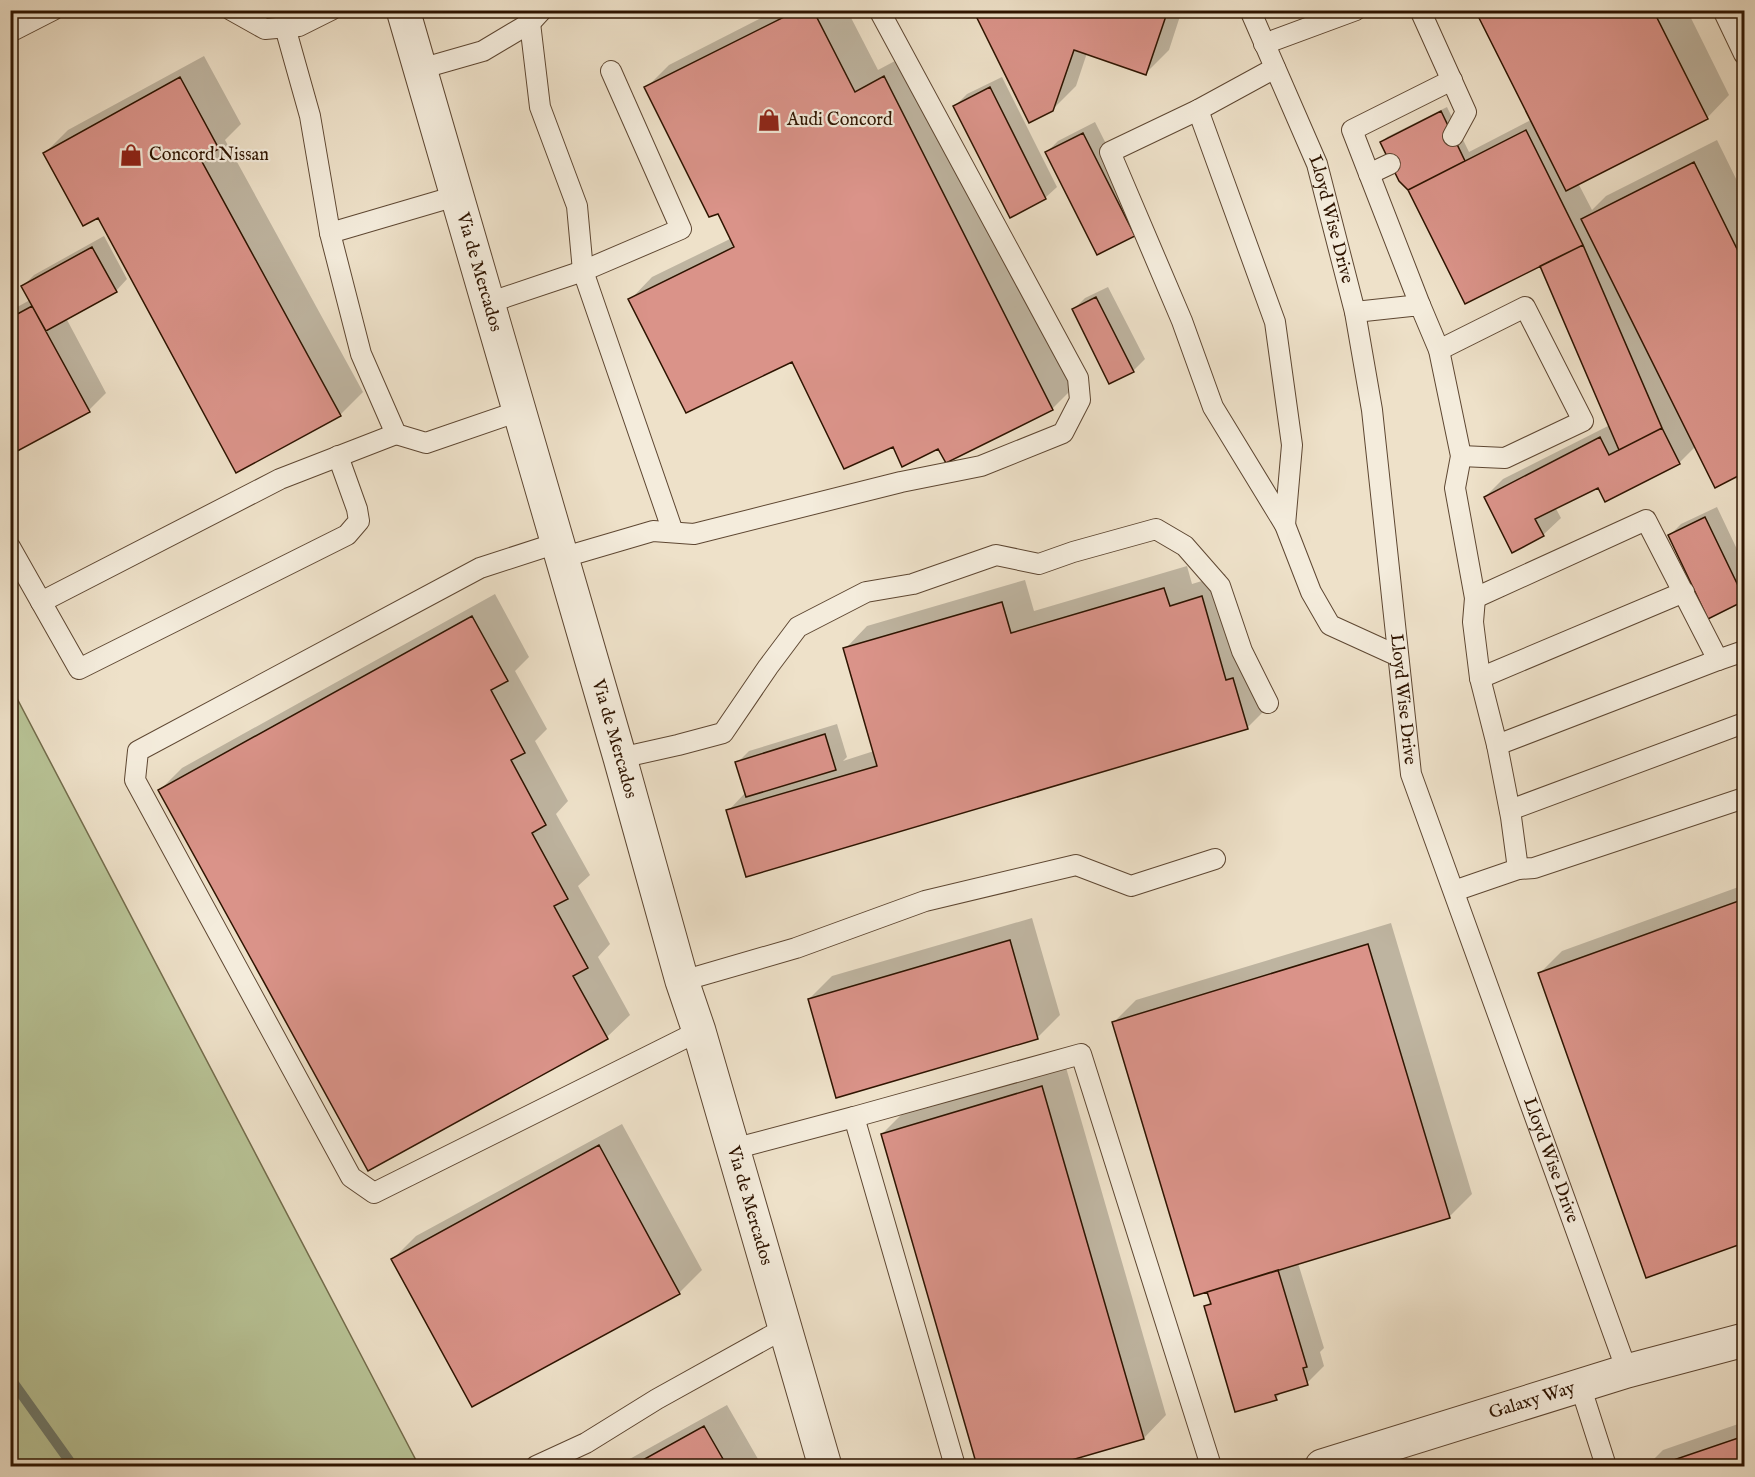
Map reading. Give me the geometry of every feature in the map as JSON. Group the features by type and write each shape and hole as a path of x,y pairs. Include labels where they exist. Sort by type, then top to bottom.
{"street":[{"name":"Via de Mercados","path":"403,10 620,758 682,981 699,1031 825,1467"},
{"name":"Galaxy Way","path":"1322,1467 1376,1458 1581,1385 1744,1340"}],"lane":[{"path":"10,32 53,10"},
{"path":"231,10 265,28 299,26 331,10"},
{"path":"699,1031 374,1193 351,1177 135,780 138,751 480,568 652,531 694,534 901,482 981,466 1063,433 1080,400 1078,378 879,10"},
{"name":"Lloyd Wise Drive","path":"1250,10 1317,164 1355,312 1372,410 1411,774 1627,1371"},
{"path":"1264,44 1356,10"},
{"path":"1420,10 1466,112 1453,136"},
{"path":"1723,10 1744,54"},
{"path":"420,69 483,51 532,15"},
{"path":"532,15 540,107 577,206 583,271 673,532"},
{"path":"285,27 310,116 330,233 361,354 396,434"},
{"path":"1275,68 1198,110 1110,152 1182,321 1213,407 1285,525 1311,592 1330,625 1398,656"},
{"path":"488,303 583,271 681,229 611,71"},
{"path":"1452,80 1352,130 1439,350 1461,456 1455,488 1475,598 1473,622 1480,678 1510,810 1518,869"},
{"path":"1198,110 1275,322 1292,445 1285,525"},
{"path":"1369,174 1390,164"},
{"path":"330,233 456,195"},
{"path":"1355,312 1420,305"},
{"path":"1439,350 1525,307 1583,421 1505,458 1461,456"},
{"path":"41,602 280,479 396,434 426,443 519,411"},
{"path":"10,547 79,669 347,535 359,521 338,456"},
{"path":"1475,598 1646,520 1718,660"},
{"path":"620,758 723,733 798,627 866,592 913,584 996,555 1039,564 1156,529 1185,546 1220,586 1242,651 1269,703"},
{"path":"1480,678 1684,592"},
{"path":"1497,745 1718,660 1744,651 1744,653"},
{"path":"1510,810 1744,723"},
{"path":"1454,891 1518,869 1534,868 1744,798"},
{"path":"682,981 796,948 925,901 1076,866 1131,886 1215,859"},
{"path":"733,1149 1081,1054 1211,1467"},
{"path":"854,1117 955,1467"},
{"path":"536,1467 586,1443 657,1399 785,1328"},
{"path":"1581,1385 1606,1467"}],"green space":[{"path":"10,685 362,1357 419,1466 11,1466"}],"building":[{"path":"798,10 813,10 855,92 884,76 1053,410 946,463 938,449 902,467 893,447 844,469 792,362 686,413 628,299 734,247 718,214 709,217 644,87"},
{"path":"973,10 1168,10 1146,75 1074,50 1053,111 1029,123"},
{"path":"1475,10 1653,10 1708,119 1566,191"},
{"path":"180,77 219,149 200,158 341,416 236,473 98,218 83,226 43,153"},
{"path":"990,87 1046,199 1010,218 953,106"},
{"path":"1441,111 1465,161 1408,190 1399,181 1380,142"},
{"path":"1526,130 1583,245 1465,304 1408,190"},
{"path":"1083,133 1135,236 1097,255 1045,152"},
{"path":"1694,162 1744,263 1744,473 1715,488 1581,219"},
{"path":"1583,245 1662,428 1619,450 1540,266"},
{"path":"92,247 117,292 46,331 21,286"},
{"path":"1096,297 1134,372 1109,384 1072,309"},
{"path":"32,306 90,412 10,455 10,318"},
{"path":"1662,428 1680,464 1605,502 1598,488 1535,519 1544,536 1512,553 1484,497 1600,437 1609,455"},
{"path":"1705,517 1744,598 1744,601 1708,619 1668,535"},
{"path":"1164,588 1170,606 1202,596 1226,680 1233,678 1248,729 746,877 726,810 877,766 843,648 1002,602 1011,633"},
{"path":"472,616 508,681 491,690 525,753 511,760 546,825 532,833 568,899 554,906 588,968 573,976 608,1039 368,1171 158,790"},
{"path":"825,734 836,770 746,797 735,762"},
{"path":"1744,899 1744,1243 1646,1278 1538,973"},
{"path":"1010,940 1038,1039 836,1098 808,999"},
{"path":"1368,944 1450,1218 1194,1296 1112,1022"},
{"path":"1042,1086 1144,1439 1051,1466 977,1466 881,1134"},
{"path":"599,1145 680,1294 472,1407 391,1259"},
{"path":"1278,1270 1307,1367 1303,1368 1308,1385 1275,1395 1277,1400 1235,1412 1204,1306 1211,1304 1207,1292"},
{"path":"704,1426 727,1466 632,1466"},
{"path":"1744,1436 1744,1466 1656,1466"}],"waterway":[{"path":"10,1378 73,1466"}],"place":[{"name":"Audi Concord","path":"769,120"},
{"name":"Concord Nissan","path":"131,155"}]}
